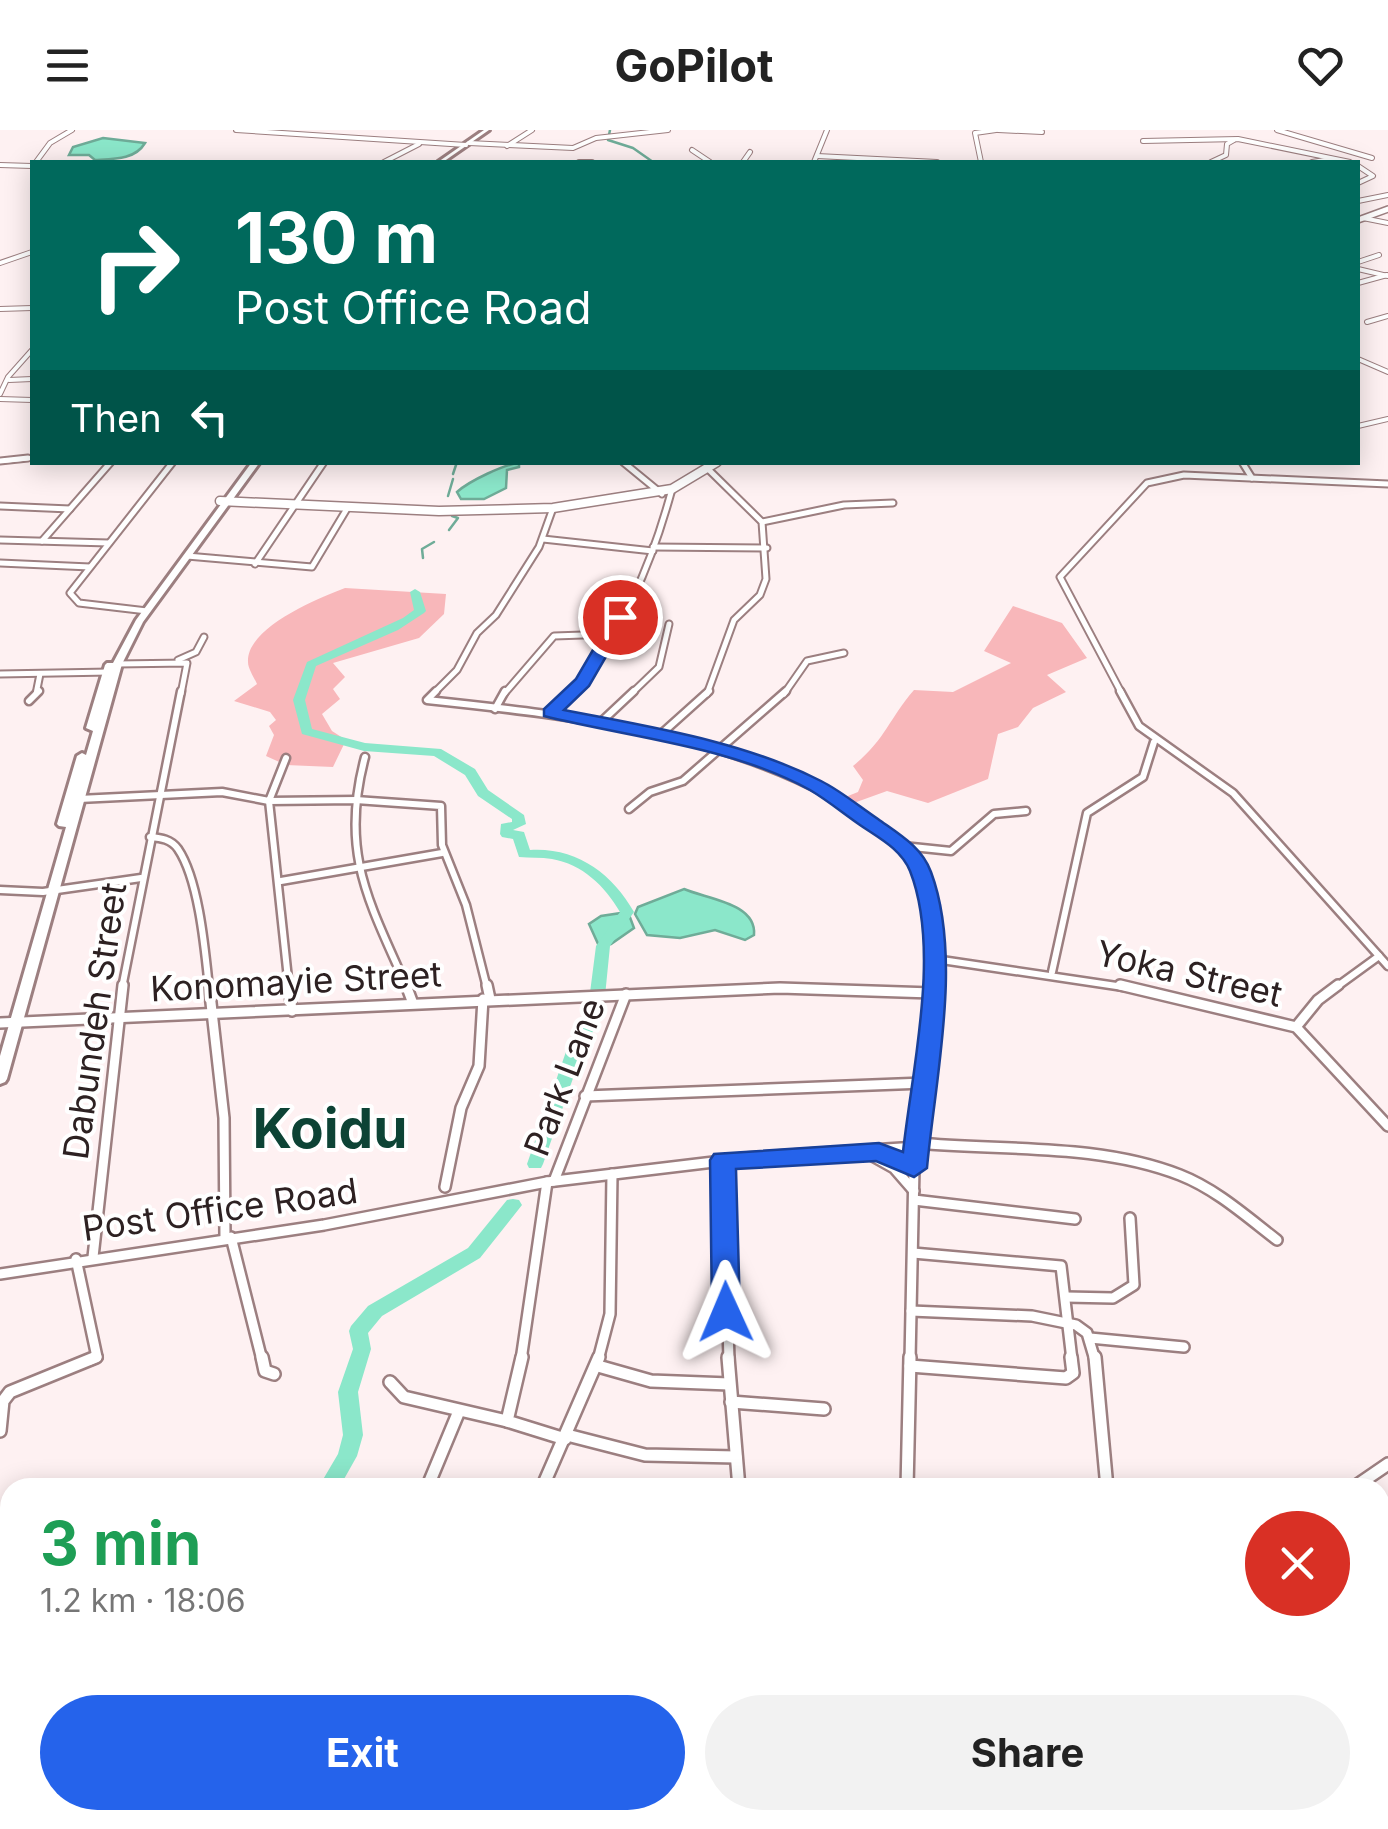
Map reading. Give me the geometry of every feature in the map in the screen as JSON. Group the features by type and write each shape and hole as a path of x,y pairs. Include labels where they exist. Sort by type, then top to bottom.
{"main road":[{"path":"443,160 488,130"},
{"path":"1360,219 1388,209"},
{"path":"0,1050 112,672 143,611 250,465"},
{"path":"224,501 440,511 553,508 671,493 712,465"},
{"path":"164,582 187,556 201,532"},
{"path":"0,1079 8,1024"}],"street":[{"path":"38,160 49,144 72,130"},
{"path":"236,130 573,148 596,138 668,130"},
{"path":"278,132 284,130"},
{"path":"507,146 532,130"},
{"path":"815,160 827,130"},
{"path":"1277,130 1373,159 1360,164"},
{"path":"380,138 390,132"},
{"path":"981,160 975,133 1042,132"},
{"path":"437,143 440,135"},
{"path":"1142,141 1238,139 1344,160"},
{"path":"1215,160 1226,155 1228,144 1238,139"},
{"path":"388,160 422,142"},
{"path":"692,150 705,160"},
{"path":"744,160 750,152"},
{"path":"817,156 908,160"},
{"path":"1324,160 1337,158"},
{"path":"0,165 30,165"},
{"path":"1360,166 1373,176 1360,181"},
{"path":"1360,200 1388,196"},
{"path":"1360,219 1388,223"},
{"path":"0,263 30,253"},
{"path":"1360,264 1379,255"},
{"path":"1360,266 1387,276"},
{"path":"1360,283 1387,276"},
{"path":"0,309 30,308"},
{"path":"1367,322 1388,316"},
{"path":"30,352 9,378 0,397 30,400"},
{"path":"1360,360 1388,372"},
{"path":"0,377 30,378"},
{"path":"1360,426 1388,419"},
{"path":"0,461 30,458"},
{"path":"42,541 108,465"},
{"path":"143,611 72,600 70,593 171,465"},
{"path":"256,564 322,465"},
{"path":"626,465 658,492"},
{"path":"1244,465 1252,478"},
{"path":"660,735 715,683 734,620 764,587 767,548 762,522 707,468"},
{"path":"1388,484 1184,475 1147,483 1060,577 1129,709 1154,742 1208,772 1237,796 1388,966"},
{"path":"551,712 578,689 612,634 653,549 671,493"},
{"path":"762,522 820,512 846,502 894,503"},
{"path":"0,506 71,509"},
{"path":"187,556 312,567 348,507"},
{"path":"553,508 544,539 496,615 472,640 456,670 427,697 431,702 551,712 660,735 776,768 838,800 904,846 920,852 958,849 990,815 1000,810 1026,811"},
{"path":"544,539 653,549 767,548"},
{"path":"0,540 110,543"},
{"path":"0,563 90,567"},
{"path":"601,722 659,667 670,624"},
{"path":"495,710 509,684 554,636 612,634"},
{"path":"0,674 112,672 178,660 196,652 204,638"},
{"path":"629,809 650,792 682,781 720,753 779,701 806,660 844,653"},
{"name":"Dabundeh Street","path":"93,1256 116,1019 141,878 187,663 178,660"},
{"path":"29,701 40,691 40,674"},
{"path":"1052,972 1087,814 1142,777 1154,742"},
{"path":"365,757 356,800 362,868 376,926 412,1000"},
{"path":"286,758 269,801 281,881 292,1011"},
{"path":"74,801 110,802 203,793 269,801 356,800 441,806 438,837 465,904 486,999 479,1066 461,1108 445,1187"},
{"path":"150,837 168,839 178,849 202,923 224,1118 228,1237 265,1371 274,1374"},
{"path":"904,846 920,870 935,959 914,1168 908,1478"},
{"path":"281,881 442,853"},
{"path":"0,890 48,891 141,878"},
{"path":"1296,1027 1318,1000 1379,956"},
{"name":"Yoka Street","path":"935,959 1052,972 1144,989 1296,1027 1312,1039 1388,1126"},
{"name":"Konomayie Street","path":"8,1024 292,1011 412,1000 780,988 932,994"},
{"name":"Park Lane","path":"507,1421 526,1338 550,1182 626,994"},
{"path":"585,1096 924,1083"},
{"name":"Post Office Road","path":"0,1274 93,1256 324,1225 550,1182 723,1160 879,1152 917,1145 1104,1158 1160,1168 1199,1184 1277,1240"},
{"name":"Post Office Road","path":"879,1152 914,1168"},
{"path":"865,1153 894,1168 914,1196 1076,1219"},
{"path":"723,1160 730,1384 738,1478"},
{"path":"547,1478 598,1366 610,1314 612,1174"},
{"path":"1066,1296 1113,1298 1134,1285 1130,1218"},
{"path":"910,1366 1071,1377 1061,1266 913,1253"},
{"path":"0,1431 3,1401 10,1392 97,1357 76,1260"},
{"path":"911,1311 1068,1322 1090,1338 1184,1347"},
{"path":"1090,1338 1106,1478"},
{"path":"598,1366 651,1381 730,1384"},
{"path":"390,1382 404,1397 645,1455 736,1457"},
{"path":"731,1402 824,1408"},
{"path":"432,1478 459,1412"}],"shaded area":[{"path":"103,138 145,143 136,153 116,159 69,155 73,147"},
{"path":"519,465 507,470 506,488 484,499 461,499 457,492 505,466"},
{"path":"345,588 446,594 444,614 419,638 333,663 345,677 333,689 340,699 322,714 332,731 346,740 333,767 286,765 266,756 274,735 269,726 276,720 270,712 234,701 257,684 248,665 250,649 286,616"},
{"path":"1013,606 1062,623 1087,658 1047,675 1066,692 1033,708 1018,727 998,734 988,779 928,803 887,791 851,804 843,798 858,792 863,780 853,766 873,747 914,690 953,692 1011,663 984,651"},
{"path":"684,889 739,909 753,924 754,935 745,940 715,930 680,938 647,935 635,914 638,907"},
{"path":"628,912 634,928 611,944 599,946 589,924 601,916"}],"waterway":[{"path":"610,130 608,140 633,148 650,160"},
{"path":"453,474 456,465"},
{"path":"448,496 453,479"},
{"path":"449,530 458,518 452,516"},
{"path":"423,558 422,549 434,542"},
{"path":"415,592 420,611 381,634 311,664 299,700 306,731 364,747 437,752 470,772 483,793 519,818 519,824 506,827 507,834 519,835 524,854 556,855 585,866 609,886 627,912 603,946 595,1016 577,1043 535,1164"},
{"path":"334,1478 347,1456 353,1435 348,1392 362,1349 358,1331 375,1311 474,1253 513,1205"}],"district":[{"name":"Koidu","path":"330,1129"}],"route":[{"path":"620,617 608,644 578,689 551,712 667,736 776,768 817,786 904,846 920,870 930,912 935,959 914,1168 879,1152 723,1160 726,1312"}]}
